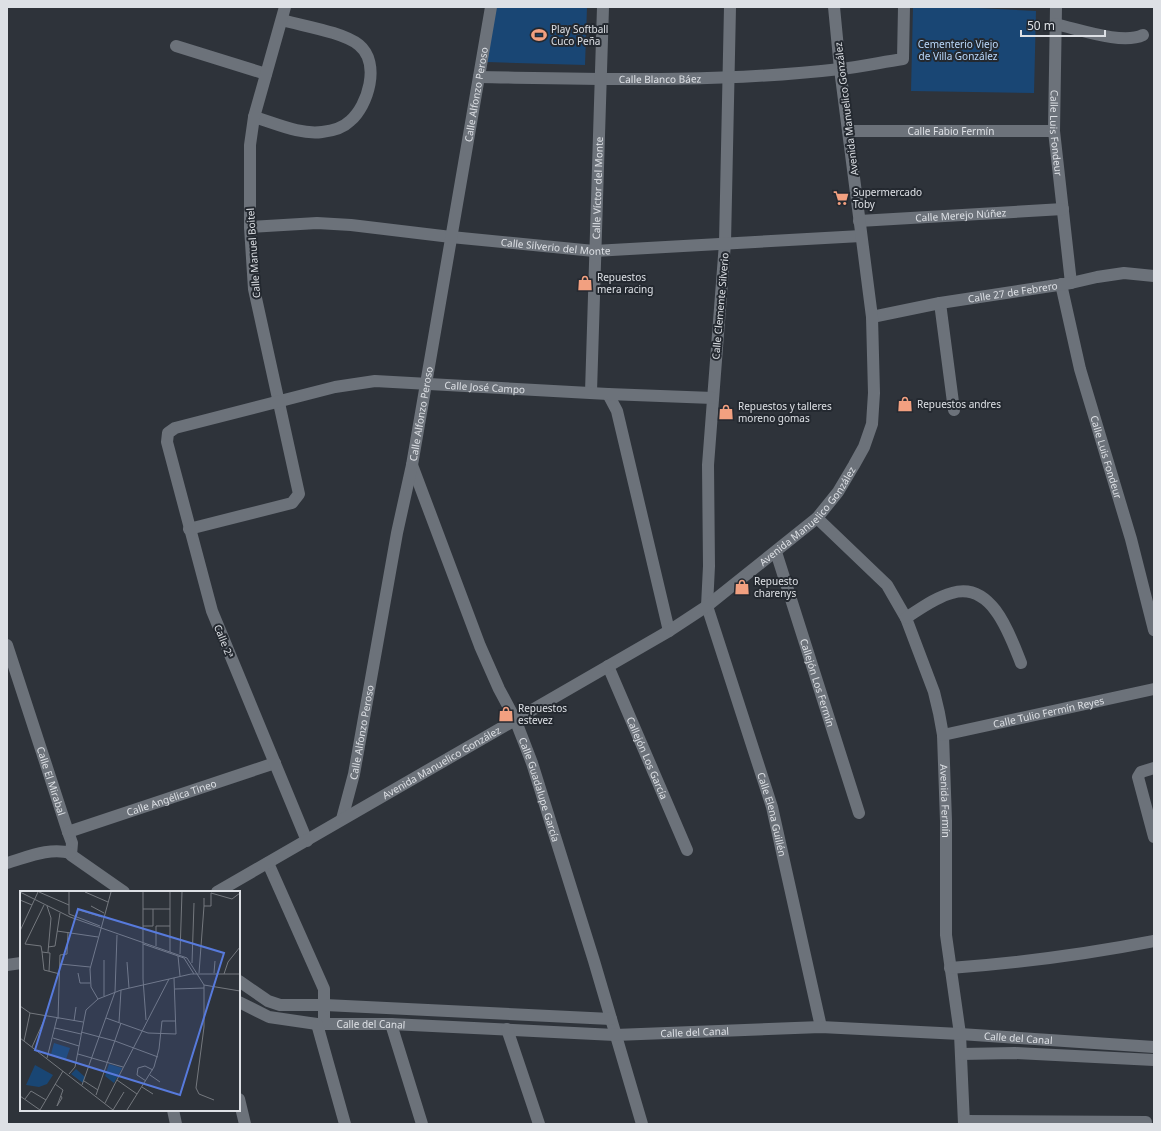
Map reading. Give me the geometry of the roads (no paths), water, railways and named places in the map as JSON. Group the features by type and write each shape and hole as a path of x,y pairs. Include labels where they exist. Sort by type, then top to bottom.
{"street":[{"name":"Calle Manuel Boitel","path":"189,529 292,503 297,498 299,489 265,345 254,289 250,227 250,145 254,117 285,7"},
{"name":"Calle Alfonzo Peroso","path":"342,819 354,774 396,540 412,465 491,7"},
{"name":"Calle Víctor del Monte","path":"591,392 594,251 603,7"},
{"name":"Calle Clemente Silverio","path":"707,606 709,566 708,465 726,243 730,7"},
{"name":"Avenida Manuelico González","path":"219,891 669,631 707,606 776,552 817,518 838,492 854,465 871,428 874,400 872,317 840,69 834,7"},
{"name":"Calle Blanco Báez","path":"479,77 600,79 728,77 840,69 902,59 904,7"},
{"name":"Calle Luis Fondeur","path":"1056,7 1054,131 1063,209 1066,284 1080,370 1152,610 1154,630"},
{"path":"254,117 306,132 324,132 349,123 365,99 371,66 361,46 350,39 282,20"},
{"path":"1056,24 1121,39 1136,38 1143,35"},
{"path":"176,46 266,74"},
{"name":"Calle Fabio Fermín","path":"848,131 1054,131"},
{"name":"Calle Merejo Núñez","path":"859,221 1063,209"},
{"name":"Calle Silverio del Monte","path":"250,227 317,223 351,225 451,238 594,251 861,236"},
{"name":"Calle 27 de Febrero","path":"872,317 940,303 1066,284 1124,273 1154,276"},
{"path":"940,303 954,410"},
{"name":"Calle José Campo","path":"168,433 175,428 279,401 335,387 375,381 425,385 713,398"},
{"path":"608,394 617,411 669,631"},
{"name":"Calle 2ª","path":"168,433 167,442 212,611 307,841"},
{"name":"Calle Guadalupe García","path":"412,465 480,646 499,689 515,719 532,763 642,1124"},
{"name":"Avenida Fermín","path":"817,518 887,585 906,618 934,692 942,735 946,821 946,935 960,1034 964,1123"},
{"name":"Callejón Los Fermín","path":"776,552 859,813"},
{"path":"906,618 951,593 968,591 978,594 993,607 1006,627 1021,663"},
{"name":"Calle Elena Guillén","path":"707,606 772,807 821,1027"},
{"name":"Calle El Mirabal","path":"7,645 68,832 72,845 71,853"},
{"name":"Callejón Los García","path":"608,666 687,850"},
{"name":"Calle Tulio Fermín Reyes","path":"942,735 1154,689"},
{"name":"Calle Angélica Tineo","path":"68,832 275,763"},
{"path":"1154,768 1141,772 1138,777 1154,837"},
{"path":"7,863 50,850 61,850 71,853 76,860 122,891"},
{"path":"268,863 324,989 325,1005 321,1024 345,1124"},
{"path":"950,968 1011,963 1154,942"},
{"path":"7,965 20,963"},
{"path":"240,982 268,1001 280,1005 325,1005 611,1019"},
{"name":"Calle del Canal","path":"240,1002 269,1017 321,1024 391,1024 615,1034 821,1027 960,1034 1154,1047"},
{"path":"391,1024 422,1124"},
{"path":"507,1029 539,1124"},
{"path":"961,1054 1015,1053 1154,1060"},
{"path":"240,1103 245,1124"},
{"path":"173,1111 176,1124"},
{"path":"964,1123 1146,1122"}],"place":[{"name":"Play Softball Cuco Peña","path":"539,35"},
{"name":"Supermercado Toby","path":"841,198"},
{"name":"Repuestos mera racing","path":"585,283"},
{"name":"Repuestos andres","path":"905,404"},
{"name":"Repuestos y talleres moreno gomas","path":"726,412"},
{"name":"Repuesto charenys","path":"742,587"},
{"name":"Repuestos estevez","path":"506,714"}],"park label":[{"name":"Cementerio Viejo de Villa González","path":"958,50"}]}
